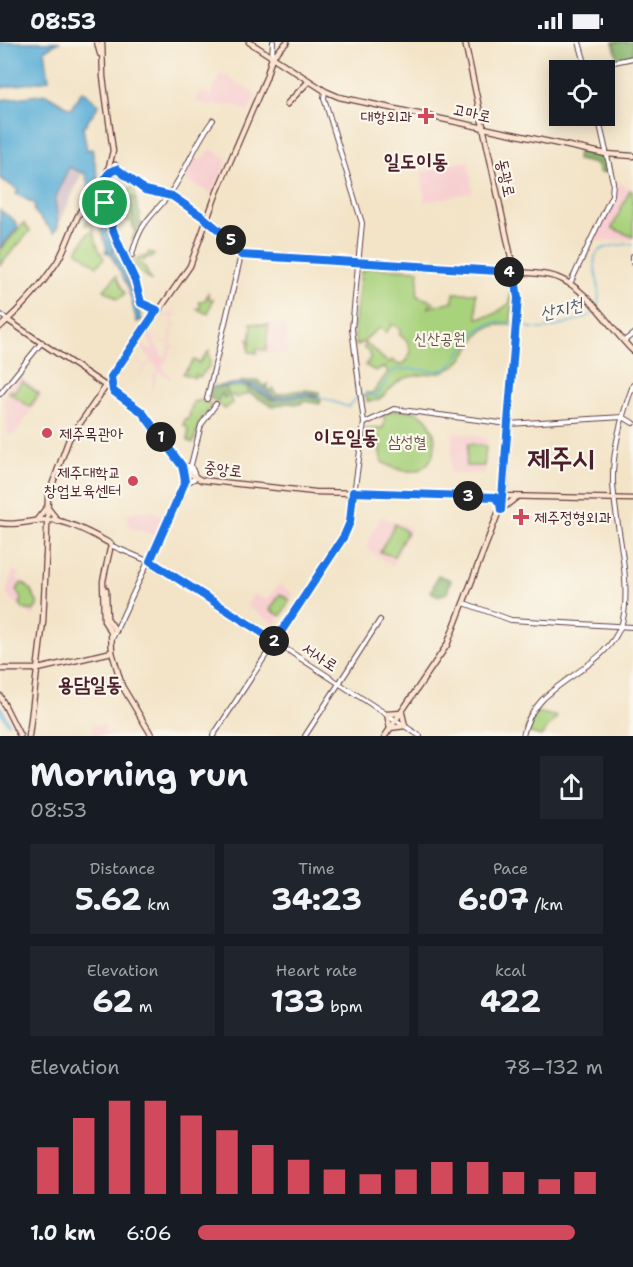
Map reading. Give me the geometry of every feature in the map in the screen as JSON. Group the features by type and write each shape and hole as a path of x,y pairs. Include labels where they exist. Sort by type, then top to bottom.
{"main road":[{"path":"0,327 28,302 56,265 90,195 101,190 115,166 101,56 97,42"},
{"path":"101,56 102,42"},
{"name":"고마로","path":"249,42 325,91 339,97 606,154 633,156"},
{"path":"30,734 39,657 47,507 52,482 70,437 190,266 266,78 272,57 287,42"},
{"name":"동광로","path":"385,736 447,645 501,510 504,496 517,286 465,42"},
{"path":"287,104 309,81"},
{"path":"115,166 148,191 169,195 206,223 233,239 242,253"},
{"path":"101,190 109,220 142,304 159,308"},
{"path":"155,194 162,202"},
{"path":"206,223 214,226 242,253 360,264 550,275 570,284 592,304 633,351"},
{"path":"517,286 521,275 527,273"},
{"name":"중앙로","path":"9,321 106,385 142,412 182,466 187,480 196,478 315,492 633,499"},
{"path":"100,394 97,379 111,377"},
{"path":"100,394 113,391 111,377"},
{"path":"501,510 495,496 505,481"},
{"path":"501,510 517,496 507,489 505,481"},
{"path":"46,530 36,521 47,507"},
{"path":"46,530 60,523 47,507"},
{"name":"서사로","path":"0,523 47,520 60,523 110,546"},
{"path":"110,546 106,585 107,618 116,631"},
{"path":"110,546 103,581 103,615 112,640 112,652 122,686 152,735"},
{"path":"0,669 38,669 112,652"},
{"path":"39,657 42,664 49,666"},
{"path":"28,670 39,657"},
{"path":"28,670 37,680"},
{"path":"0,696 18,735"},
{"path":"402,713 405,726 390,728 387,714 402,713"}],"street":[{"path":"272,57 273,42"},
{"path":"579,42 584,60"},
{"path":"615,62 633,58"},
{"path":"213,736 344,536 350,522 364,423 352,329 360,264 362,224 324,98 325,91"},
{"path":"126,260 132,255 144,222 169,195 213,120"},
{"path":"570,284 612,195 613,182 600,126"},
{"path":"207,397 242,253"},
{"path":"633,256 633,263"},
{"name":"중앙로","path":"0,314 9,321"},
{"path":"624,341 633,334"},
{"path":"0,394 42,342"},
{"path":"523,736 526,723 538,702 607,651 621,625 626,594 614,499 614,472 622,417 633,385"},
{"path":"112,640 187,480 202,423 216,404"},
{"path":"364,423 394,409 508,424 622,417 633,423"},
{"path":"187,480 182,466 191,466"},
{"path":"187,480 196,478 191,466"},
{"name":"서사로","path":"110,546 151,559 420,736"},
{"path":"464,603 511,620 633,627"},
{"path":"305,736 380,620"}],"shaded area":[{"path":"221,73 256,94 248,113 234,105 208,105 196,102 200,91 211,94"},
{"path":"211,149 228,159 213,194 188,182 189,178 182,175 191,159 202,159"},
{"path":"468,161 473,192 425,202 421,172"},
{"path":"70,167 82,173 58,226 54,199"},
{"path":"616,182 633,190 633,240 592,241 613,198"},
{"path":"174,298 174,314 181,316 174,316 173,324 179,326 173,327 171,345 181,348 172,347 166,361 171,366 165,362 162,367 172,378 158,371 152,394 153,375 158,369 151,361 135,381 144,367 131,355 145,366 151,359 142,348 144,345 148,350 153,348 145,332 149,331 164,359 170,344 158,340 148,329 159,339 169,342 172,317 157,317 172,314"},
{"path":"250,323 285,325 288,340 287,354 250,352"},
{"path":"19,375 41,393 41,397 14,435 7,435 5,399 10,386"},
{"path":"453,432 487,438 484,474 450,473"},
{"path":"152,511 166,518 158,536 130,528 127,514"},
{"path":"383,517 411,528 392,566 366,548 379,519"},
{"path":"13,570 20,573 18,579 28,585 39,605 33,617 6,595"},
{"path":"279,584 294,594 275,624 246,606 254,594 265,599 269,598"},
{"path":"93,725 105,725 105,732 120,736 92,736"}],"green space":[{"path":"613,42 633,42 633,56 618,59"},
{"path":"578,150 605,156 609,172 600,173 596,164 577,160"},
{"path":"134,184 139,221 142,224 136,229 139,232 132,240 135,232 131,221 116,219 118,194 129,191"},
{"path":"630,190 633,192 633,237 612,228"},
{"path":"134,197 140,214 139,221 142,224 135,232 130,198"},
{"path":"88,218 92,224 85,225"},
{"path":"24,223 30,231 0,265 0,250"},
{"path":"92,226 104,259 97,266 77,251 88,233 93,231"},
{"path":"149,252 154,254 152,258 147,257 144,261 139,259 138,263 145,267 151,281 135,266 132,259 147,256"},
{"name":"신산공원","path":"368,268 419,270 417,296 434,302 427,308 453,301 454,293 476,293 477,318 493,315 510,303 510,293 514,294 510,325 498,325 483,331 458,363 451,368 438,373 408,377 397,383 378,400 367,401 366,393 373,393 388,372 385,367 375,371 365,365 370,359 369,351 364,349 365,343 389,363 392,360 399,365 405,363 411,352 408,342 399,334 401,330 392,324 386,333 380,328 356,346 354,329 361,272"},
{"path":"116,276 125,294 118,299 104,290"},
{"path":"208,293 209,299 213,299 208,314 197,309 201,307 199,302 205,300"},
{"path":"250,323 270,325 256,324 268,326 266,350 256,349 257,353 249,352 248,338 250,345 252,324"},
{"path":"209,351 210,365 200,377 195,374 195,378 183,374 194,360 199,363"},
{"path":"22,381 39,394 30,407 8,392 10,390 14,392"},
{"path":"259,381 265,387 267,384 267,389 271,391 273,388 277,395 308,390 319,392 319,396 307,393 275,398 256,385 239,383"},
{"path":"224,386 247,386 249,393 236,398 234,395 230,397 232,403 225,409 209,397"},
{"path":"247,386 272,400 306,396 321,399 320,404 304,401 300,404 286,403 274,407 249,393"},
{"path":"212,387 225,387 229,395 224,398 223,393 216,402 209,397"},
{"path":"203,400 212,405 200,421 193,443 188,441 188,428 183,425 185,419 188,420 193,402"},
{"name":"삼성혈","path":"389,411 418,413 431,427 435,445 429,462 422,468 405,471 382,462 376,434 366,434 366,428 383,428 385,421 383,415"},
{"path":"468,444 486,446 484,466 466,466"},
{"path":"395,524 407,532 394,556 380,552"},
{"path":"438,575 451,580 447,593 438,596 431,592"},
{"path":"22,583 30,589 37,602 38,605 33,611 23,609 20,603 22,600 16,590"},
{"path":"280,594 290,600 281,616 270,610"},
{"path":"533,711 557,717 541,736 525,731"}],"water":[{"path":"0,42 59,42 45,50 49,80 0,88"},
{"path":"82,91 99,105 83,128 87,150 92,149 104,215 115,251 112,250 123,266 142,320 137,322 128,287 110,253 107,250 108,253 105,252 107,249 85,174 69,167 55,199 58,226 54,233 34,211 35,204 16,194 18,190 0,178 0,100 46,94 71,109"},
{"path":"0,210 14,220 18,227 0,248"},
{"path":"239,383 256,385 275,398 307,393 318,398 306,396 275,400 250,386 212,387"}],"waterway":[{"name":"산지천","path":"598,305 599,292 594,261 596,254 602,249 633,244"},
{"name":"산지천","path":"317,396 348,407 358,397 368,394 376,397 394,370 447,369 470,338 487,325 501,322 541,329 579,320 596,310"},
{"path":"0,708 8,723"}],"place":[{"name":"대항외과","path":"426,116"},
{"name":"제주목관아","path":"47,433"},
{"name":"제주대학교 창업보육센터","path":"133,481"},
{"name":"제주정형외과","path":"521,517"}],"district":[{"name":"일도이동","path":"416,161"},
{"name":"이도일동","path":"346,437"},
{"name":"제주시","path":"561,458"},
{"name":"용담일동","path":"90,684"}],"route":[{"path":"117,169 145,190 172,196 203,217 233,242 241,255 256,254 360,264 514,272 518,298 501,510 495,497 353,492 350,522 344,536 275,641 150,561 185,482 182,466 142,412 113,391 111,386 111,377 157,310 143,306 141,303 136,283 114,236 105,203 103,189 108,176 117,169"}]}
